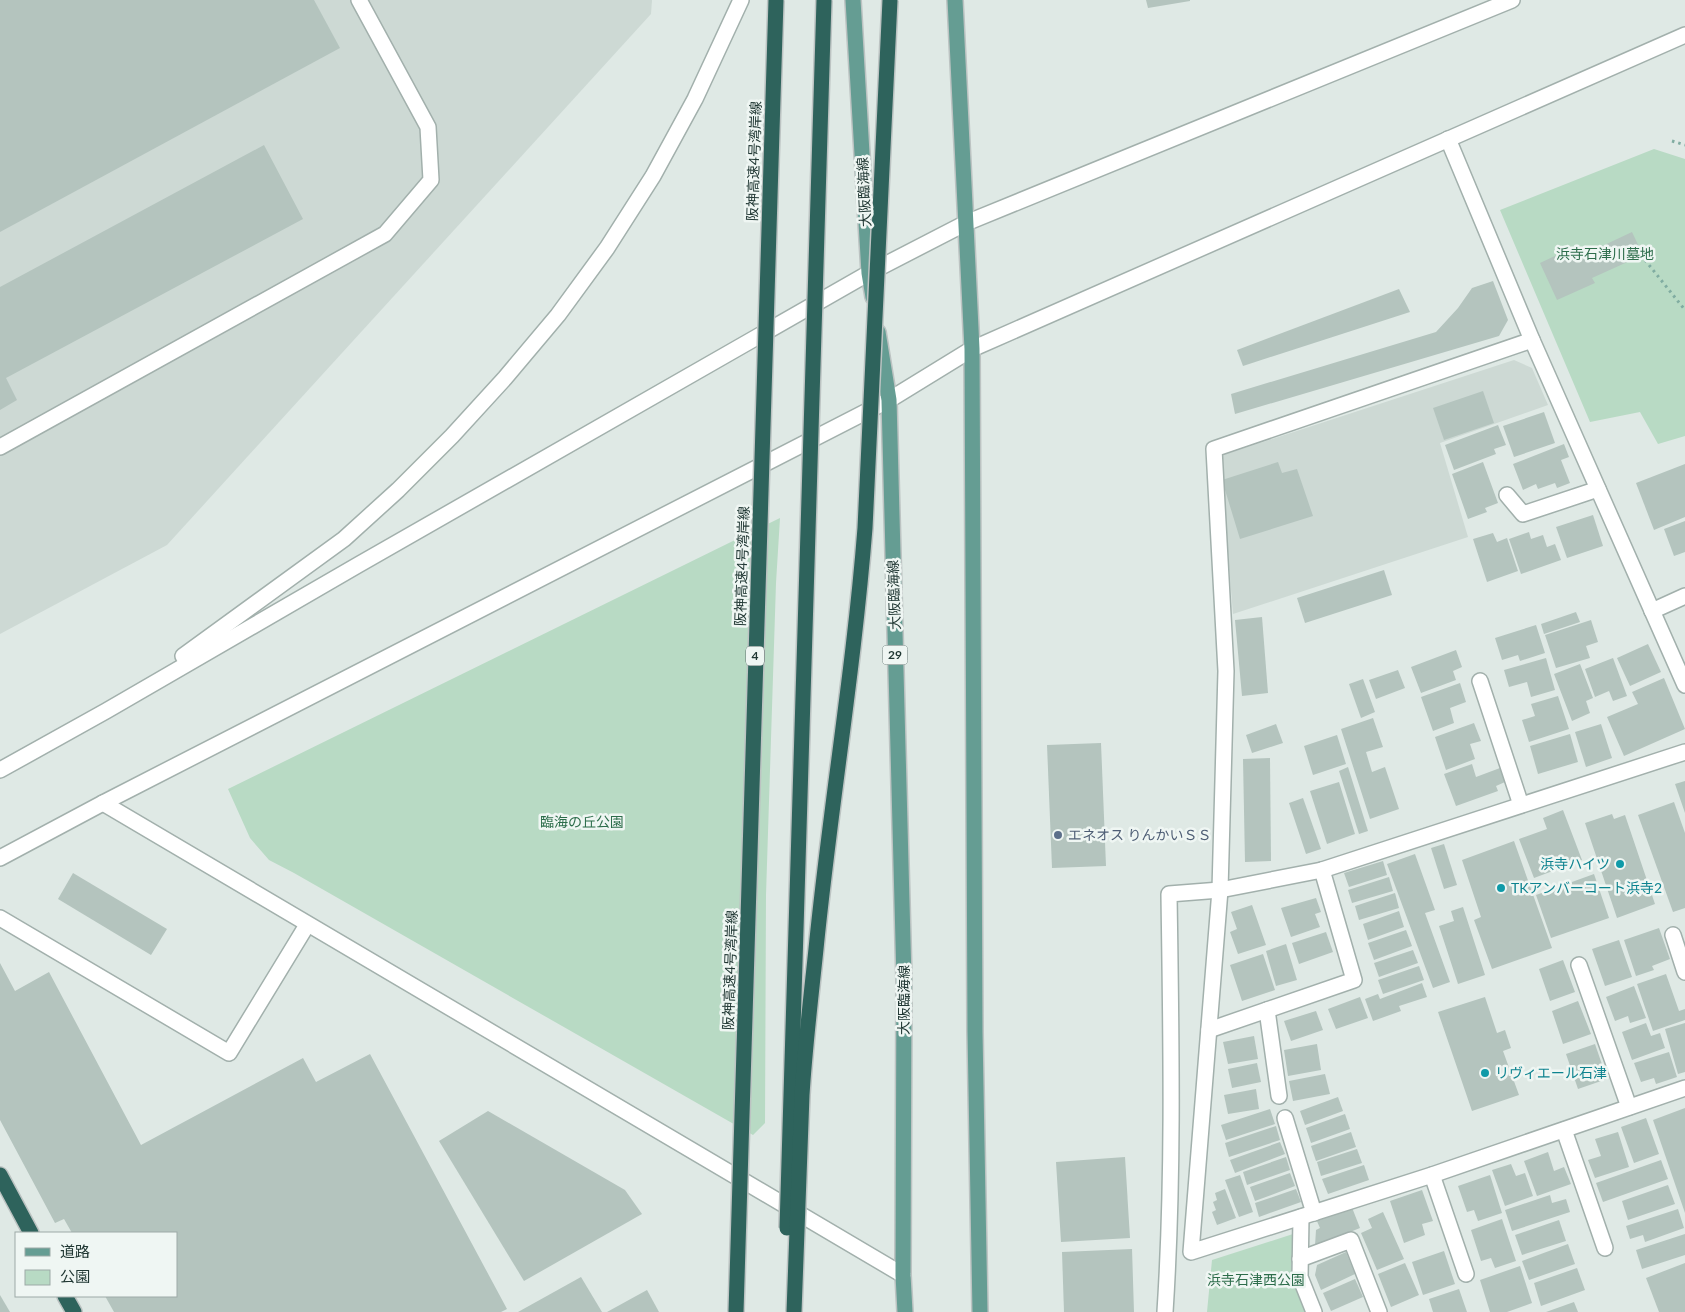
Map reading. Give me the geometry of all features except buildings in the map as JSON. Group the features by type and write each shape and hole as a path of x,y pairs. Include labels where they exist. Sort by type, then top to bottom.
{"highway":[{"name":"阪神高速4号湾岸線","path":"736,1312 776,0"},
{"path":"785,1312 824,0"},
{"path":"794,1312 802,1093 833,801 852,666 865,528 890,0"},
{"path":"0,1175 30,1232"},
{"path":"66,1297 74,1312"}],"main road":[{"name":"大阪臨海線","path":"853,0 869,274 888,400 904,980 903,1275 905,1312"},
{"path":"954,0 972,349 974,1022 980,1312"}],"street":[{"path":"0,447 385,234 431,180 428,127 359,0"},
{"path":"106,711 344,539 405,484 506,378 558,315 607,248 652,176 695,99 741,0"},
{"path":"0,770 869,274 966,223 1512,0"},
{"path":"0,858 103,803 888,400 972,349 1685,35"},
{"path":"1448,140 1532,340 1683,678"},
{"path":"1532,340 1214,449 1226,670 1220,890 1191,1252 1432,1176 1685,1088"},
{"path":"1508,495 1523,514 1598,489"},
{"path":"1652,611 1685,596"},
{"path":"1480,681 1521,805"},
{"path":"1165,1312 1168,1261 1171,1028 1169,894 1220,890 1322,870 1685,752"},
{"path":"103,803 903,1275"},
{"path":"1209,1030 1354,980 1322,870"},
{"path":"0,918 228,1053 307,924"},
{"path":"1673,935 1685,972"},
{"path":"1579,965 1629,1107"},
{"path":"1267,1010 1280,1096"},
{"path":"1285,1118 1307,1215 1300,1259 1300,1277 1314,1312"},
{"path":"1564,1130 1605,1248"},
{"path":"1432,1176 1466,1274"},
{"path":"1300,1259 1350,1240 1379,1312"}],"path":[{"path":"1672,141 1685,145"},
{"path":"1645,260 1685,310"}],"shaded area":[{"path":"0,0 652,0 651,14 167,545 0,634"},
{"path":"1514,360 1532,368 1548,405 1440,443 1468,537 1233,614 1220,456"}],"green space":[{"name":"浜寺石津川墓地","path":"1654,149 1685,159 1685,436 1658,444 1640,412 1590,422 1500,210"},
{"name":"臨海の丘公園","path":"780,518 776,583 766,895 765,1123 753,1135 269,860 250,838 228,789"},
{"name":"浜寺石津西公園","path":"1293,1234 1291,1278 1306,1312 1207,1312 1212,1260"}],"place":[{"name":"エネオス りんかいＳＳ","path":"1058,835"},
{"name":"浜寺ハイツ","path":"1620,864"},
{"name":"TKアンバーコート浜寺2","path":"1501,888"},
{"name":"リヴィエール石津","path":"1485,1073"}]}
